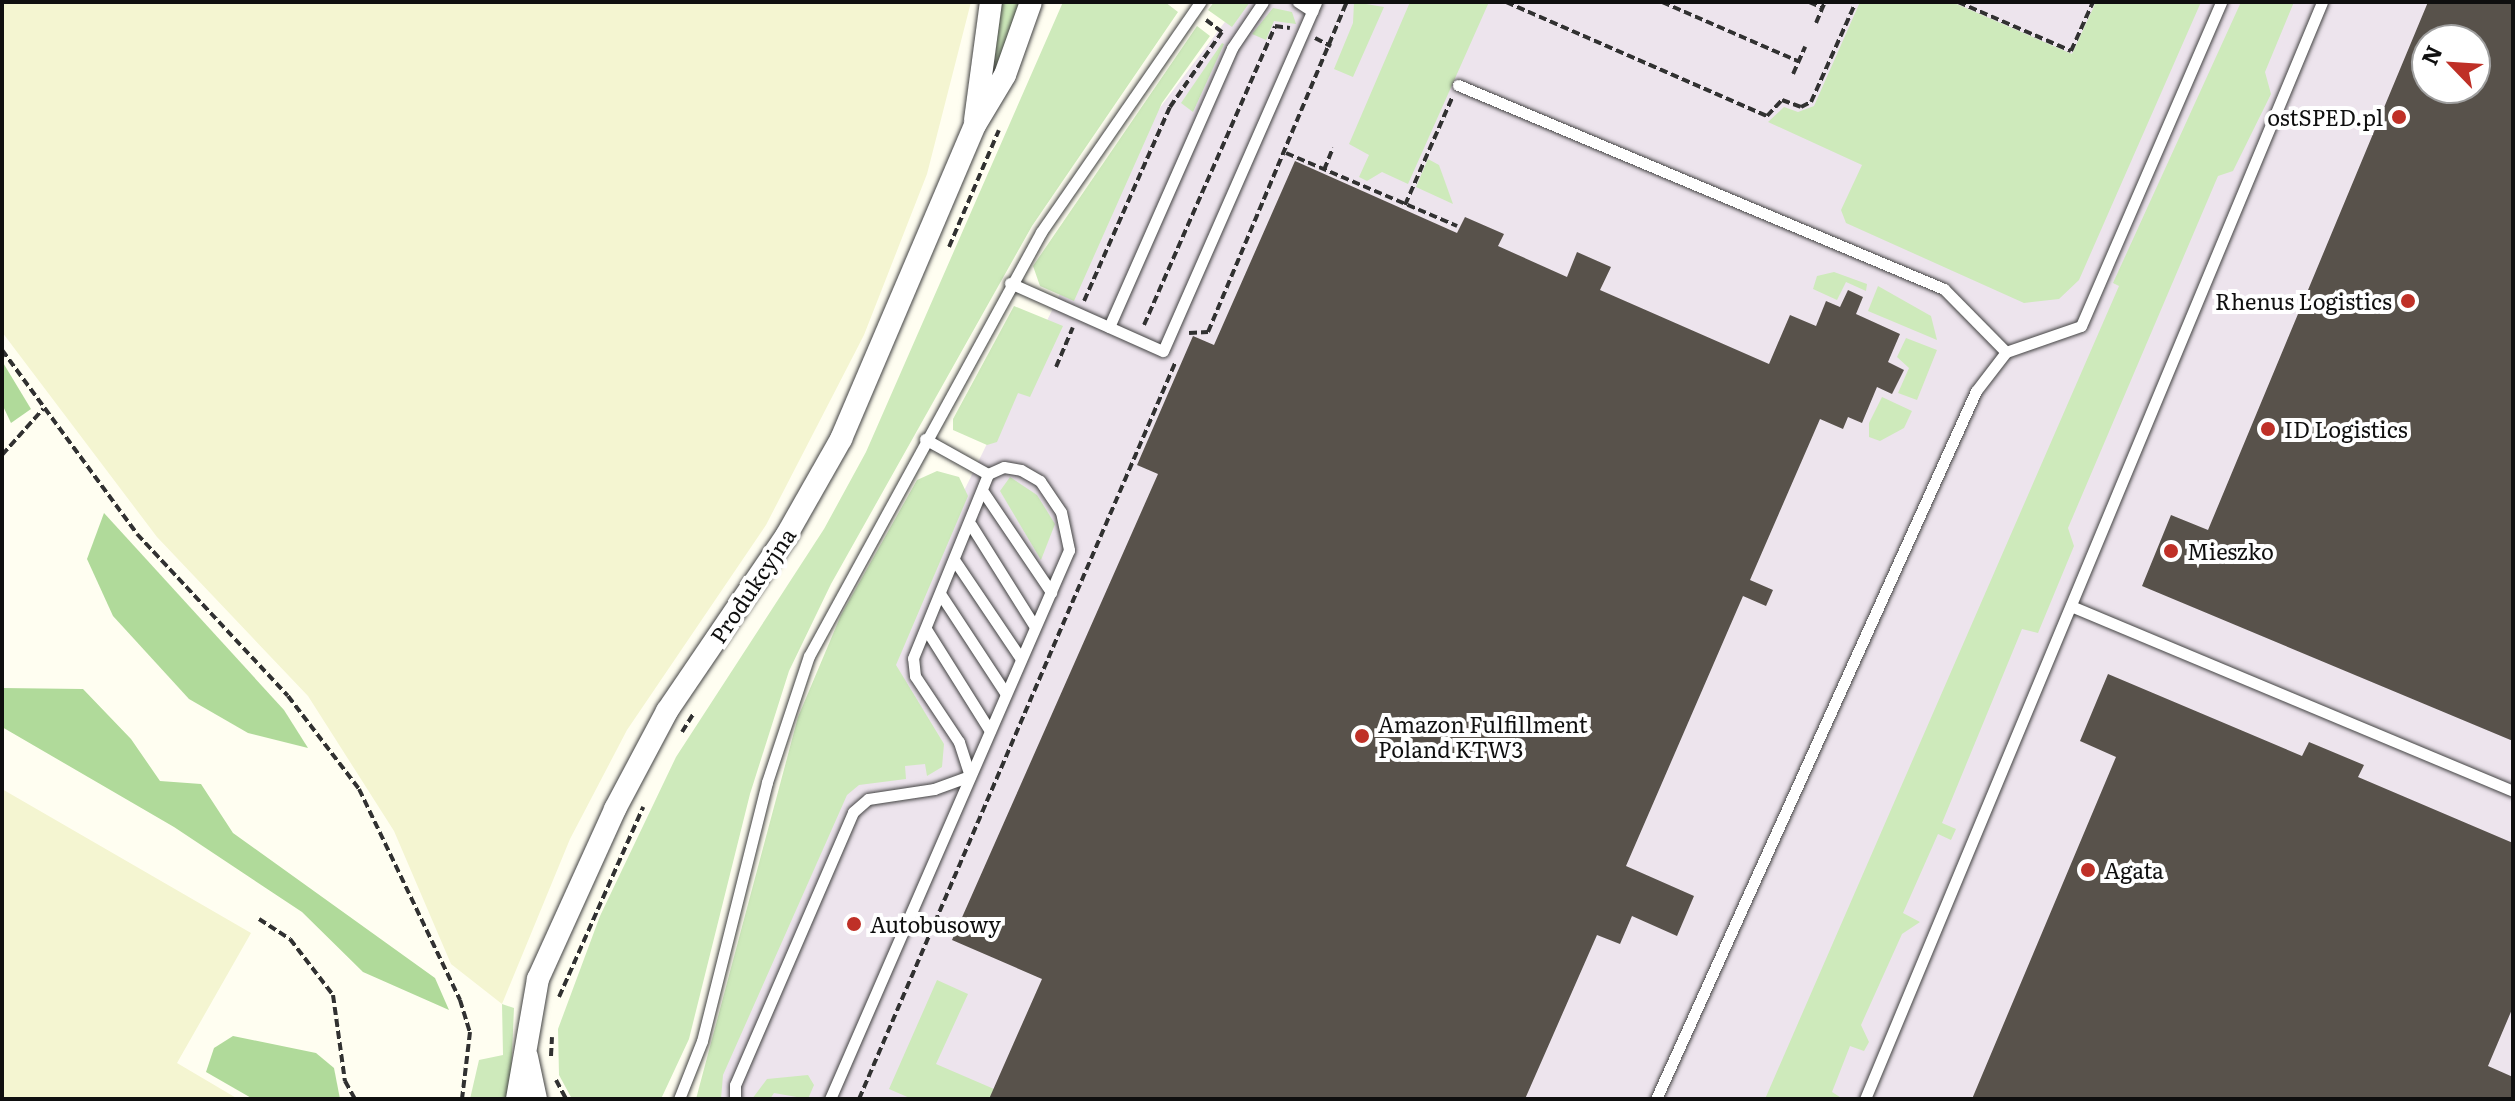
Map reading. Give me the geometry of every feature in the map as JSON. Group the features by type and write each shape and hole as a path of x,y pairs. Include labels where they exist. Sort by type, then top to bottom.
{"street":[{"name":"Produkcyjna","path":"975,125 991,2"},
{"name":"Produkcyjna","path":"517,1099 523,1040 538,979 615,809 667,711 786,536 841,439 975,125 1005,75 1031,2"},
{"name":"Produkcyjna","path":"523,1040 536,1099"}],"lane":[{"path":"1109,327 1232,48 1263,2"},
{"path":"1010,283 1163,351 1314,6 1298,2"},
{"path":"1656,1099 1976,391 2006,352 2081,326 2221,2"},
{"path":"1865,1099 2322,2"},
{"path":"678,1099 711,1011 798,683 1010,283 1197,6"},
{"path":"1458,85 1944,289 2006,352"},
{"path":"925,439 988,474"},
{"path":"830,1099 1051,592 1070,533 1040,481 1004,467 988,474"},
{"path":"970,776 959,742 915,676 913,658 971,525 988,474"},
{"path":"984,493 1051,592"},
{"path":"971,525 1035,627"},
{"path":"955,561 1021,659"},
{"path":"941,595 1006,694"},
{"path":"2071,606 2513,791"},
{"path":"926,629 990,731"},
{"path":"735,1099 735,1085 853,812 868,799 934,789 970,776"}],"path":[{"path":"1184,342 1189,333 1208,332 1347,2"},
{"path":"1506,2 1767,116 1782,100 1801,107 1811,102 1856,2"},
{"path":"1662,2 1798,61"},
{"path":"1809,2 1823,5 1816,23"},
{"path":"1958,2 2071,51 2093,2"},
{"path":"1056,367 1170,107 1222,32 1197,6"},
{"path":"1144,325 1275,26 1295,29"},
{"path":"1313,37 1331,46"},
{"path":"1793,74 1805,47"},
{"path":"1405,205 1458,85"},
{"path":"1324,170 1333,148"},
{"path":"1286,153 1457,226"},
{"path":"2,350 137,534 288,696 359,789 463,1010 470,1032 462,1099"},
{"path":"859,1099 1178,356"},
{"path":"2,455 43,409"},
{"path":"259,919 290,939 333,995 345,1081 355,1099"}],"shaded area":[{"path":"1240,2 2513,2 2513,1099 703,1099 963,493 1134,142"}],"green space":[{"path":"2,2 971,2 927,174 864,335 766,525 627,730 570,839 502,1004 451,964 394,831 308,696 157,537 2,332"},
{"path":"1001,2 1022,2 992,79"},
{"path":"1063,2 1165,2 1178,12 1032,226 831,584 789,671 750,794 689,1039 661,1099 572,1099 559,1075 558,1029 600,916 676,757 824,529 866,452"},
{"path":"1214,2 1250,2 1232,27 1208,10"},
{"path":"1354,2 1384,7 1353,77 1334,69 1353,23"},
{"path":"1410,2 1489,2 1408,184 1382,172 1367,181 1359,177 1369,155 1349,144"},
{"path":"1860,2 1952,2 2072,54 2096,2 2201,2 2079,280 2059,299 2024,303 1846,223 1841,210 1862,165 1768,122 1784,107 1798,112 1814,106"},
{"path":"2241,2 2294,2 2265,72 2271,94 2233,171 2218,176 2068,528 2074,546 2038,633 2022,629 1942,823 1956,829 1951,840 1938,834 1903,913 1920,922 1902,934 1861,1025 1869,1042 1864,1051 1850,1046 1832,1092 1843,1099 1765,1099 2119,286 2113,283"},
{"path":"1273,8 1292,12 1296,24 1274,21 1266,40 1252,34"},
{"path":"1197,26 1210,36 1162,103 1074,301 1040,286 1033,266"},
{"path":"1224,44 1193,112 1181,103"},
{"path":"1428,159 1439,165 1453,204 1416,187"},
{"path":"1834,272 1867,284 1866,291 1846,282 1837,300 1813,289 1817,276"},
{"path":"1878,286 1931,316 1937,340 1868,311"},
{"path":"1014,306 1063,326 1030,397 1018,393 997,442 987,445 953,430 953,419"},
{"path":"1906,338 1937,350 1917,400 1898,393 1909,368 1897,357"},
{"path":"2,361 31,409 11,423 2,404"},
{"path":"1882,397 1912,411 1904,428 1880,441 1869,437 1869,423"},
{"path":"937,471 959,477 968,496 896,665 944,744 942,767 927,776 925,764 905,766 906,779 859,785 847,795 723,1075 721,1099 696,1099 798,717 841,615 917,480"},
{"path":"1010,477 1037,495 1055,524 1041,560 1000,491"},
{"path":"104,513 284,710 308,748 248,733 189,699 113,616 87,559"},
{"path":"2,688 83,689 131,739 160,781 201,784 233,833 435,978 449,1010 363,972 302,912 174,827 2,727"},
{"path":"2,789 251,933 177,1063 238,1099 2,1099"},
{"path":"937,980 968,994 936,1064 994,1089 989,1099 912,1099 889,1089"},
{"path":"502,1004 514,1008 510,1099 470,1099 479,1060 503,1055"},
{"path":"233,1036 316,1053 334,1068 340,1099 253,1099 206,1072 214,1048"},
{"path":"808,1075 814,1085 808,1099 774,1093 770,1099 752,1099 767,1079"}],"building":[{"name":"Rhenus Logistics","path":"2428,2 2513,2 2513,741 2142,586 2171,515 2208,530 2411,43 2411,104 2491,104 2491,24 2419,24"},
{"name":"Amazon Fulfillment Poland KTW3","path":"1295,161 1457,233 1465,217 1504,234 1498,246 1567,277 1577,252 1611,267 1600,290 1769,364 1790,315 1816,326 1826,301 1840,307 1848,290 1863,297 1856,314 1900,334 1888,362 1904,370 1892,394 1877,387 1862,423 1848,417 1843,429 1820,419 1750,580 1773,590 1766,606 1743,596 1626,866 1694,896 1677,936 1632,916 1620,944 1597,935 1525,1099 989,1099 1042,979 952,940 1158,474 1137,465 1193,336 1214,345"},
{"path":"2108,674 2302,756 2309,742 2364,765 2358,777 2513,843 2513,1007 2488,1066 2513,1077 2513,1099 1972,1099 2116,757 2080,741"}],"place":[{"name":"ostSPED.pl","path":"2399,117"},
{"name":"Rhenus Logistics","path":"2408,301"},
{"name":"ID Logistics","path":"2268,429"},
{"name":"Mieszko","path":"2171,551"},
{"name":"Amazon Fulfillment Poland KTW3","path":"1362,736"},
{"name":"Agata","path":"2088,870"},
{"name":"Autobusowy","path":"854,924"}]}
